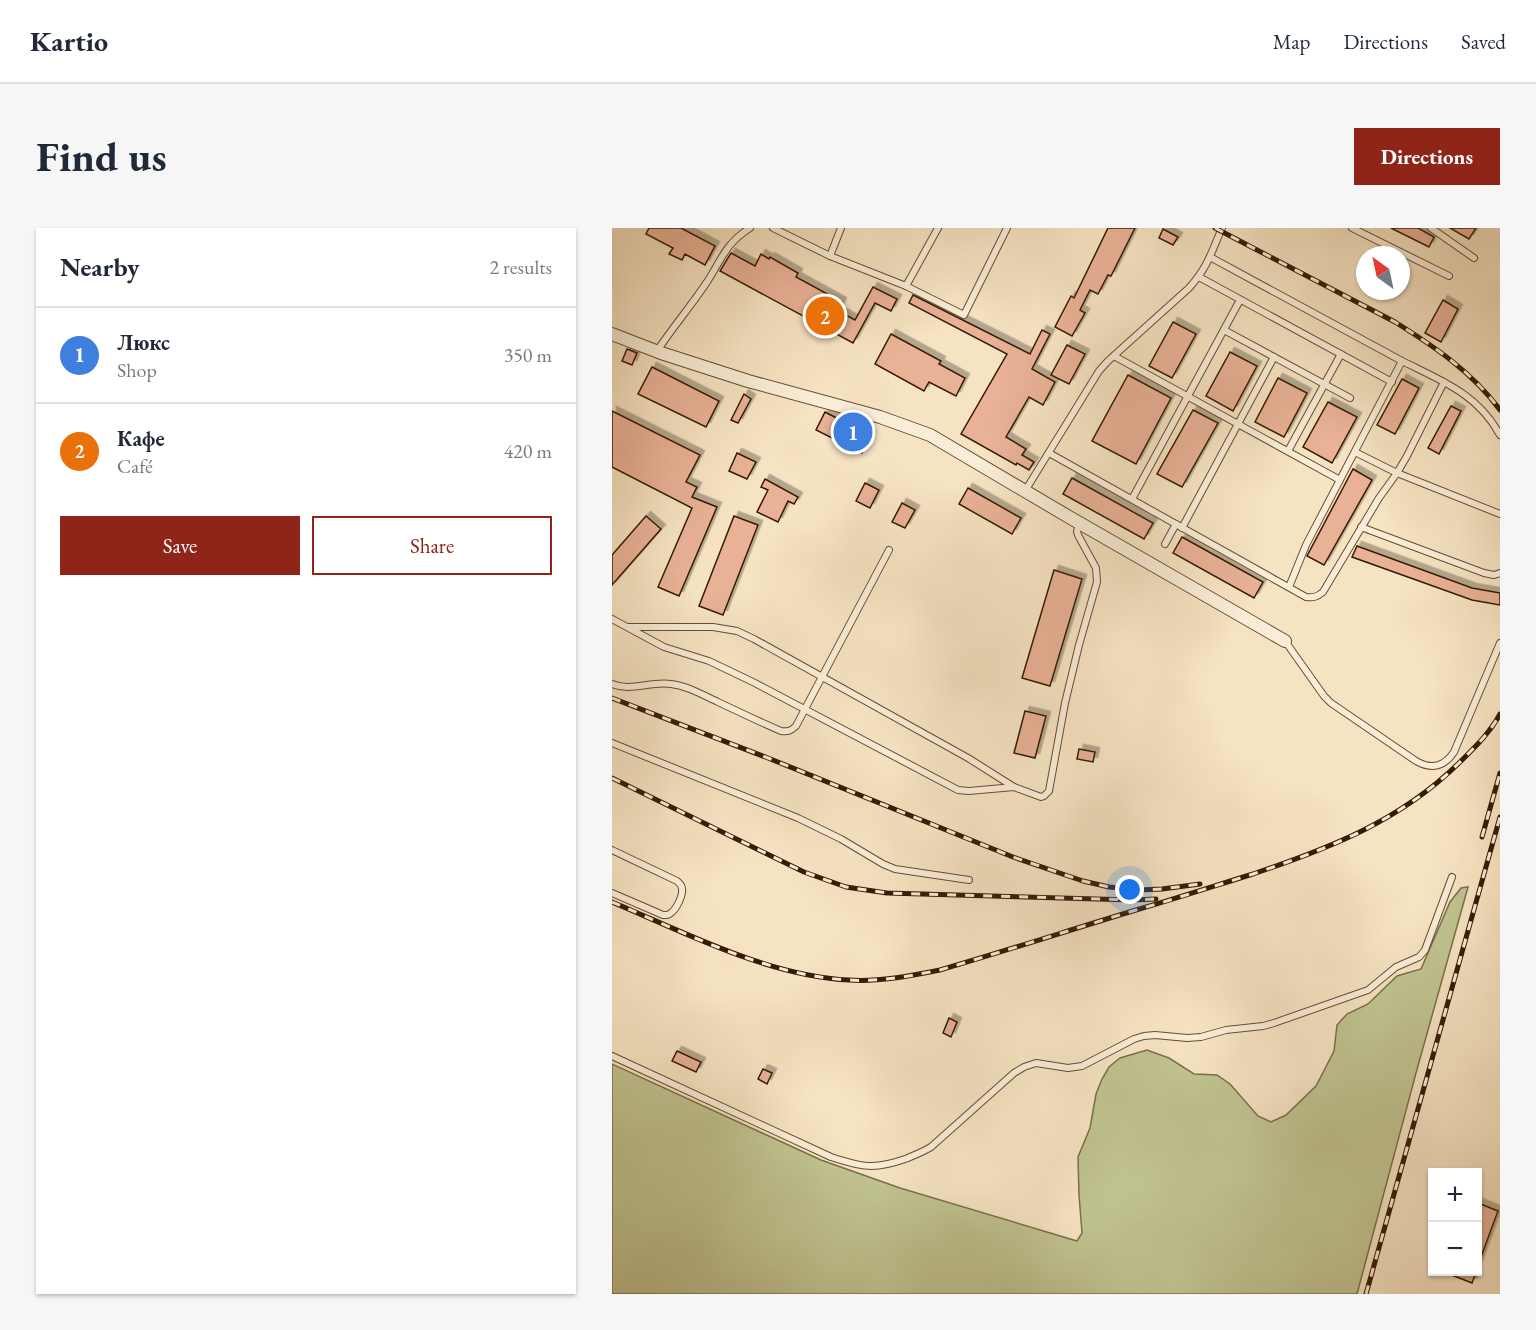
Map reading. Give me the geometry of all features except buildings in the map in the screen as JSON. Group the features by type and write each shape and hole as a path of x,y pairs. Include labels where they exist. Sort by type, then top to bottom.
{"street":[{"path":"612,334 748,381 879,417 919,431 946,444 1080,524 1285,641"}],"lane":[{"path":"656,351 707,282 729,246 739,235 750,228"},
{"path":"773,228 830,256 906,286 964,315 1007,228"},
{"path":"830,256 841,228"},
{"path":"906,286 938,228"},
{"path":"1025,491 1100,371 1199,277 1206,267 1222,228"},
{"path":"1352,228 1449,276"},
{"path":"1431,228 1474,258"},
{"path":"1210,257 1463,393 1481,408 1500,435"},
{"path":"1199,277 1392,382"},
{"path":"1131,500 1240,300"},
{"path":"1224,330 1350,398"},
{"path":"1288,452 1341,354"},
{"path":"1114,356 1340,480"},
{"path":"1165,544 1179,526 1274,357"},
{"path":"1289,587 1306,545 1402,362"},
{"path":"1049,453 1306,597 1312,598 1323,592 1379,498 1397,473 1444,382"},
{"path":"1355,452 1397,473 1500,514"},
{"path":"627,627 685,626 725,628 738,632 822,677 1014,787 1041,797 1049,791 1065,703 1097,582 1096,568 1077,531 1080,524"},
{"path":"1361,527 1484,573 1500,573"},
{"path":"612,684 620,688 630,688 671,684 690,689 787,732 796,726 888,550"},
{"path":"612,619 664,647 709,661 753,682 958,790 1014,787"},
{"path":"1285,641 1331,703 1416,761 1429,767 1442,764 1454,752 1500,643"},
{"path":"612,743 798,818 895,869 969,880"},
{"path":"612,850 677,881 682,889 675,909 667,915 612,893"},
{"path":"612,1056 831,1157 855,1165 871,1167 888,1165 922,1153 931,1147 1024,1066 1036,1063 1068,1068 1082,1066 1144,1036 1201,1037 1226,1030 1263,1026 1368,990 1396,967 1419,957 1425,950 1452,877"}],"green space":[{"path":"1468,887 1357,1294 612,1294 612,1064 821,1160 900,1188 1077,1241 1082,1233 1078,1157 1090,1128 1096,1094 1109,1067 1120,1058 1147,1050 1169,1058 1194,1074 1217,1075 1230,1084 1258,1116 1271,1122 1286,1115 1316,1086 1334,1051 1337,1025 1347,1014 1368,1004 1397,976 1421,969 1450,902 1461,888"}],"railway":[{"path":"1215,228 1410,331 1465,372 1500,410"},
{"path":"612,698 1013,857 1083,881 1139,890 1200,884"},
{"path":"612,902 758,962 819,977 872,980 940,970 1253,874 1336,843 1388,817 1436,783 1481,740 1500,714"},
{"path":"1482,837 1500,773"},
{"path":"612,778 804,872 846,887 887,893 1156,899"},
{"path":"1366,1294 1500,817"}],"place":[{"name":"Кафе","path":"825,316"},
{"name":"Люкс","path":"853,432"}]}
